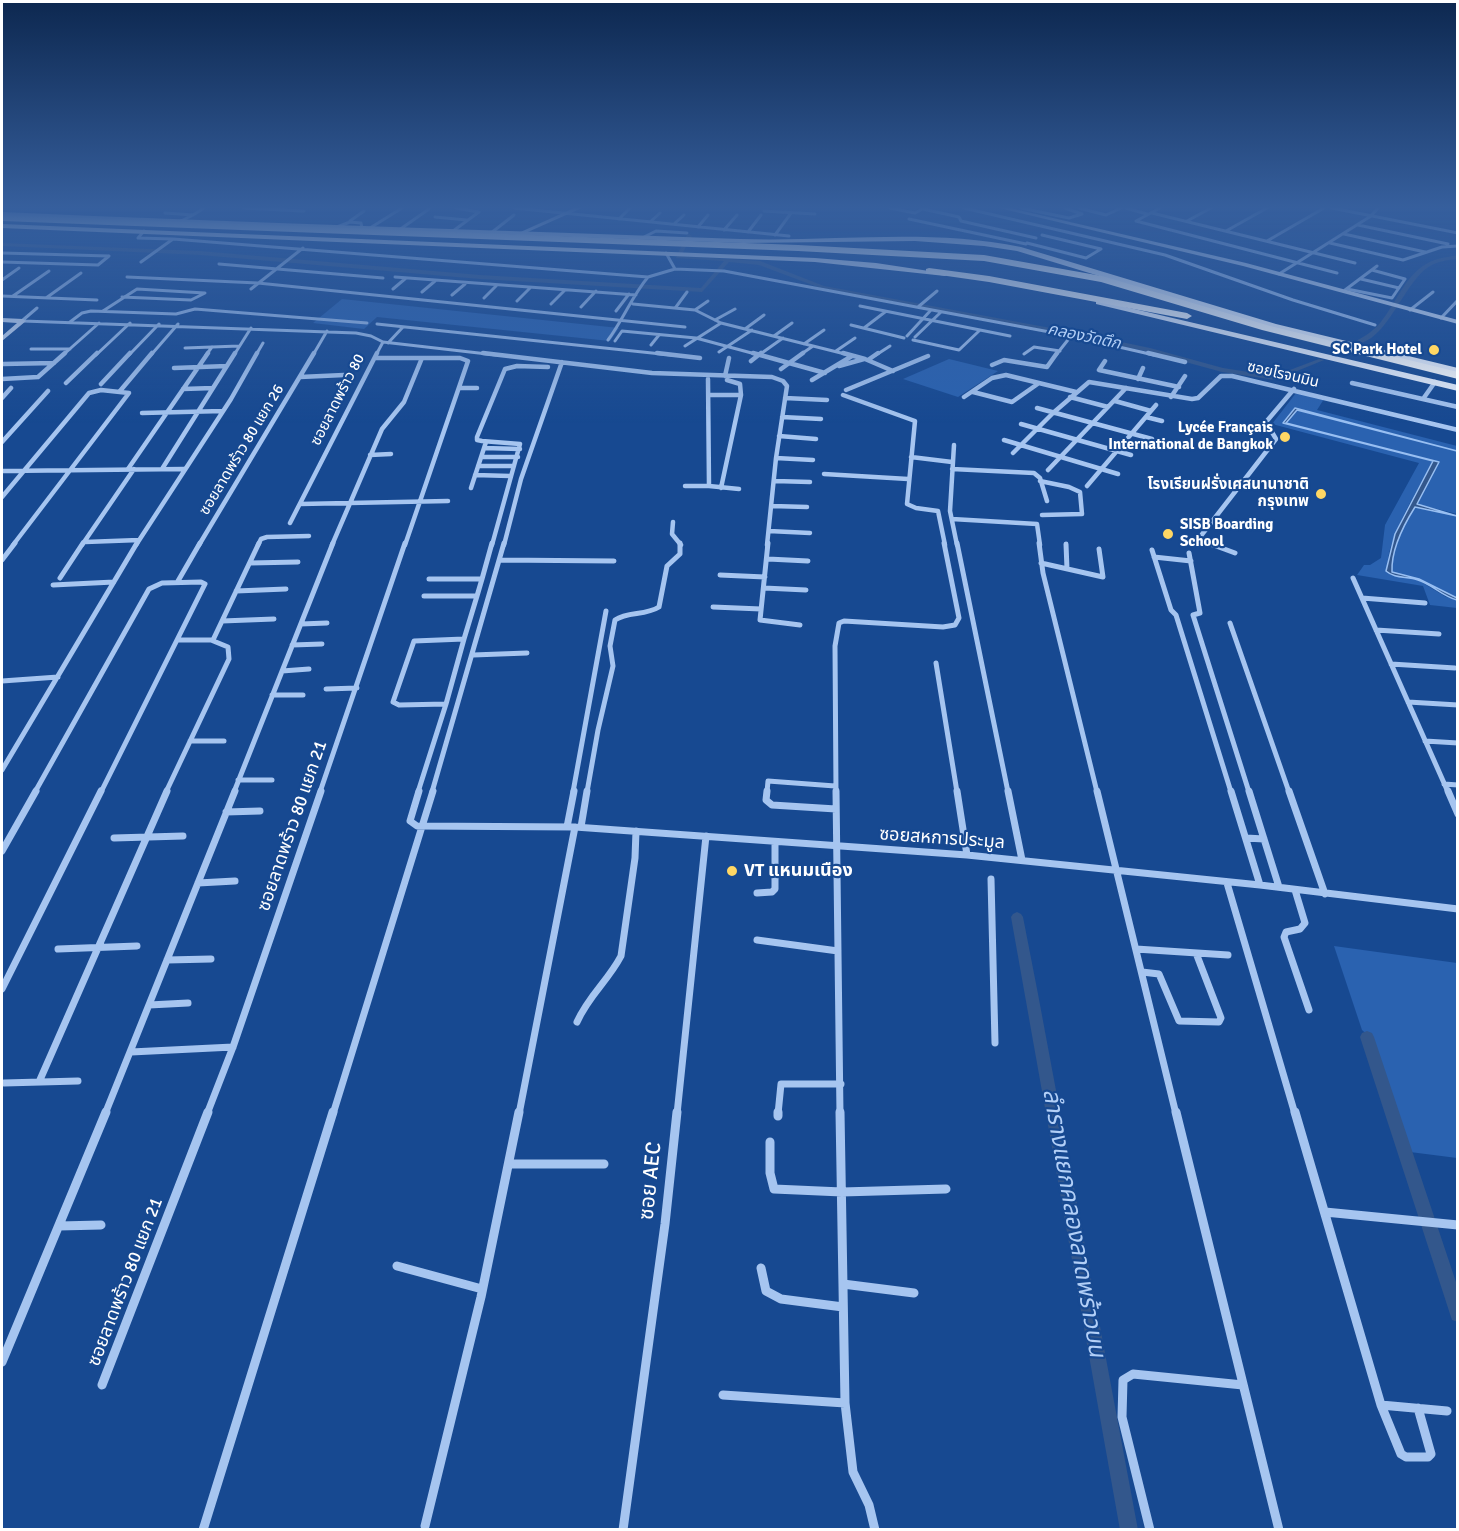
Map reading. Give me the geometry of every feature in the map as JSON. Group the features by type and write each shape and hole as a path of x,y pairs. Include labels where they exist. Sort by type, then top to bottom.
{"highway":[{"path":"985,279 1203,318"},
{"path":"1040,279 1085,288 1458,382"},
{"path":"1104,279 1266,328 1458,374"}],"main road":[{"path":"975,279 1114,305 1458,388"},
{"path":"1130,279 1273,326 1458,374"}],"street":[{"path":"12,296 36,279"},
{"path":"46,298 72,279"},
{"path":"180,279 258,283 685,327"},
{"path":"251,289 263,279"},
{"path":"393,289 404,279"},
{"path":"420,279 530,288 637,292"},
{"path":"608,340 633,304 641,284 646,279"},
{"path":"771,279 1071,336 1185,362"},
{"path":"1235,279 1375,325"},
{"path":"1301,279 1388,299 1392,298 1405,279"},
{"path":"1344,290 1360,279"},
{"path":"1363,279 1399,288"},
{"path":"422,292 435,281"},
{"path":"452,295 465,284"},
{"path":"484,298 496,286"},
{"path":"517,301 530,288"},
{"path":"102,311 122,297 137,289 205,293 191,300 122,297"},
{"path":"551,304 565,290"},
{"path":"1344,290 1458,322"},
{"path":"581,307 596,291"},
{"path":"919,306 937,291"},
{"path":"676,307 687,292"},
{"path":"1410,310 1433,292"},
{"path":"616,311 627,293"},
{"path":"2,296 97,300"},
{"path":"1441,318 1458,300"},
{"path":"695,310 708,301"},
{"path":"633,304 695,310 715,321 836,351 893,371"},
{"path":"860,306 1010,336"},
{"path":"2,339 37,308"},
{"path":"70,322 87,312 176,314 201,309 367,323"},
{"path":"715,321 735,309"},
{"path":"905,337 931,310"},
{"path":"864,328 885,312"},
{"path":"914,339 930,320 941,312"},
{"path":"745,329 764,315"},
{"name":"ซอยลาดพร้าว 80","path":"2,320 178,324 327,331 370,336 386,343 375,358 290,523"},
{"path":"2,379 34,379 99,322"},
{"path":"66,383 130,323"},
{"path":"685,346 722,323"},
{"path":"774,336 792,323"},
{"path":"101,384 159,324"},
{"path":"120,391 178,324"},
{"path":"377,324 700,358"},
{"path":"851,325 958,350 980,330"},
{"path":"386,343 403,327"},
{"path":"162,469 251,328"},
{"path":"719,352 752,330"},
{"path":"804,344 824,330"},
{"name":"ซอยลาดพร้าว 80 แยก 26","path":"178,581 327,331"},
{"path":"615,340 622,331 696,338 825,373"},
{"path":"651,345 658,335"},
{"path":"992,365 998,360 1005,360 1047,368 1071,336"},
{"path":"751,361 783,338"},
{"path":"836,351 855,338"},
{"path":"2,770 139,540 224,411 263,343"},
{"path":"386,343 674,374 779,378 786,383 785,398 776,458 768,559 761,609 762,621 800,625"},
{"path":"185,348 240,346"},
{"path":"781,369 813,346"},
{"path":"812,380 839,366 867,360 890,346"},
{"path":"128,470 212,347"},
{"path":"1024,354 1034,347 1060,351"},
{"path":"31,349 70,349"},
{"path":"839,366 841,362 852,356"},
{"path":"928,356 844,393 915,420 907,504 916,508 950,511"},
{"name":"ซอยลาดพร้าว 80 แยก 21","path":"102,1385 233,1047 468,361 466,359 375,358"},
{"path":"2,1362 131,1052 349,503 385,424 404,402 422,358"},
{"path":"725,376 729,358"},
{"path":"1105,361 1099,370 1179,387"},
{"path":"203,1530 422,827 473,655 521,479 562,362"},
{"path":"3,364 54,363"},
{"path":"174,368 227,366"},
{"path":"422,827 412,824 411,815 446,704 510,476 520,449 520,444 514,441 486,442 477,440 477,437 505,369 517,366 548,367"},
{"path":"1138,379 1143,368"},
{"path":"674,374 740,384 741,395 722,488"},
{"path":"300,377 344,375"},
{"path":"964,397 996,376 1006,375 1076,392"},
{"name":"ซอยโรจนมิน","path":"1076,392 1089,382 1171,397 1198,398 1206,387 1226,375 1294,389 1458,430"},
{"path":"1171,397 1185,376"},
{"path":"708,380 709,486"},
{"path":"1352,382 1458,407"},
{"path":"1423,399 1435,382"},
{"path":"974,392 1012,402 1039,383"},
{"path":"2,398 11,388"},
{"path":"183,389 213,388"},
{"path":"459,388 477,388"},
{"path":"1048,470 1126,388"},
{"path":"1235,553 1204,542 1200,537 1274,443 1275,435 1266,422 1294,389"},
{"path":"2,442 48,391"},
{"path":"2,497 89,393 120,391 129,393 2,560"},
{"path":"1013,453 1076,392"},
{"path":"709,395 741,395"},
{"path":"1070,397 1108,406"},
{"path":"785,398 827,400"},
{"path":"1114,401 1151,411"},
{"path":"1087,486 1156,405"},
{"path":"1037,408 1152,439"},
{"path":"142,413 224,411"},
{"path":"782,417 821,419"},
{"path":"1146,417 1162,421"},
{"path":"1021,424 1131,455"},
{"path":"779,436 816,439"},
{"path":"1004,440 1118,474"},
{"path":"471,488 486,442"},
{"path":"954,446 950,511 1022,860"},
{"path":"484,448 520,449"},
{"path":"370,455 391,454"},
{"path":"481,457 518,457"},
{"path":"911,457 952,465 1038,474 1047,501"},
{"path":"776,458 813,460"},
{"path":"478,466 514,466"},
{"path":"2,471 184,469"},
{"path":"60,579 135,470"},
{"path":"824,474 908,479"},
{"path":"475,475 510,476"},
{"path":"775,481 810,482"},
{"path":"1040,481 1069,487 1080,492 1082,514 1042,515"},
{"path":"685,486 740,489"},
{"path":"300,504 448,501"},
{"path":"772,506 807,507"},
{"path":"875,1530 869,1505 853,1472 845,1403 835,786 835,646 839,623 844,621 943,627 957,623 959,618 938,511"},
{"path":"952,519 1037,524 1041,563 1279,1530"},
{"path":"574,827 613,666 610,646 614,623 621,616 652,612 658,607 667,566 680,554 681,545 672,534 673,522"},
{"path":"769,531 810,533"},
{"path":"213,640 263,538 309,536"},
{"path":"85,542 139,540"},
{"path":"1066,544 1067,569"},
{"path":"1041,563 1103,577 1100,549"},
{"path":"1176,615 1192,615 1200,612 1190,557 1153,554 1199,685 1260,885"},
{"path":"768,559 808,561"},
{"path":"500,560 614,561"},
{"path":"250,563 298,562"},
{"path":"720,575 765,578"},
{"path":"1353,578 1458,814"},
{"path":"429,579 482,579"},
{"path":"2,851 149,589 157,584 178,581 201,582 206,586 2,989"},
{"path":"53,585 114,582"},
{"path":"764,588 806,590"},
{"path":"236,591 286,589"},
{"path":"424,596 477,596"},
{"path":"1362,598 1425,603"},
{"path":"713,607 761,609"},
{"path":"425,1526 482,1289 509,1164 574,827 606,611"},
{"path":"1192,615 1279,888"},
{"path":"222,621 274,620"},
{"path":"301,624 327,623"},
{"path":"1230,623 1325,894"},
{"path":"1376,630 1438,634"},
{"path":"446,704 399,705 393,702 414,641 464,639"},
{"path":"39,1082 145,836 229,659 228,647 213,640 179,640"},
{"path":"292,645 322,644"},
{"path":"473,655 527,653"},
{"path":"936,663 967,855"},
{"path":"1391,664 1455,668"},
{"path":"282,671 309,669"},
{"path":"2,681 58,677"},
{"path":"1199,685 1215,685"},
{"path":"326,689 357,688"},
{"path":"272,695 303,695"},
{"path":"1408,702 1458,705"},
{"path":"190,741 224,741"},
{"path":"1425,741 1458,744"},
{"path":"1228,776 1244,777"},
{"path":"238,780 272,780"},
{"path":"835,786 768,781 766,800 772,805 836,809"},
{"path":"1444,784 1458,785"},
{"path":"226,812 260,811"},
{"name":"ซอยสหการประมูล","path":"422,827 574,827 967,855 1260,885 1458,909"},
{"path":"577,1022 586,1002 615,968 621,956 635,858 636,831"},
{"path":"114,838 183,836"},
{"name":"ซอย AEC","path":"624,1530 665,1224 706,836"},
{"path":"1246,838 1264,839"},
{"path":"757,893 771,892 775,889 775,843"},
{"path":"991,879 995,1043"},
{"path":"198,883 235,881"},
{"path":"1227,883 1381,1405 1395,1443 1401,1454 1406,1457 1428,1457 1431,1454 1418,1408"},
{"path":"1295,890 1305,923 1300,929 1286,932 1284,937 1309,1010"},
{"path":"757,940 838,951"},
{"path":"58,949 137,946"},
{"path":"1136,949 1228,955"},
{"path":"1142,972 1159,974 1180,1022 1219,1022 1221,1018 1196,953"},
{"path":"167,960 211,959"},
{"path":"149,1005 188,1003"},
{"path":"131,1052 233,1047"},
{"path":"4,1083 78,1081"},
{"path":"778,1116 781,1084 841,1084"},
{"path":"770,1142 770,1173 774,1189 842,1192 946,1189"},
{"path":"509,1164 604,1164"},
{"path":"1324,1212 1458,1225"},
{"path":"59,1226 101,1225"},
{"path":"396,1266 482,1289"},
{"path":"761,1268 766,1291 781,1299 843,1307"},
{"path":"843,1284 914,1293"},
{"path":"1150,1530 1122,1417 1123,1380 1133,1374 1244,1384"},
{"path":"723,1395 845,1403"},
{"path":"1381,1405 1447,1411"}],"shaded area":[{"path":"342,299 619,328 610,341 377,317 364,329 313,323"},
{"path":"949,359 998,371 958,397 903,379"},
{"path":"1296,393 1324,399 1317,410 1457,446 1457,514 1417,504 1439,462 1386,449 1433,461 1403,517 1390,549 1389,574 1418,580 1446,597 1457,600 1457,608 1430,605 1423,586 1357,575 1364,565 1370,565 1381,558 1385,525 1419,463 1272,424"},
{"path":"1295,408 1457,451 1297,410 1286,423 1439,462 1417,504 1457,516 1415,507 1396,546 1392,572 1419,579 1457,600 1423,582 1393,575 1386,571 1395,534 1433,461 1283,423"},
{"path":"1417,506 1457,516 1457,598 1425,582 1392,572 1393,555 1398,537"},
{"path":"1334,946 1457,963 1457,1158 1410,1152 1371,1038 1362,1030"}],"waterway":[{"name":"คลองวัดตึก","path":"529,279 702,290 711,279"},
{"name":"คลองวัดตึก","path":"803,279 823,287 1150,350 1222,370 1275,378 1321,360"},
{"name":"คลองวัดตึก","path":"1356,343 1380,326 1412,279"},
{"name":"คลองวัดตึก","path":"1332,355 1346,347"},
{"name":"ลำรางแยกคลองลาดพร้าวบน","path":"1017,917 1129,1530"},
{"path":"1367,1037 1458,1314"}],"place":[{"name":"SC Park Hotel","path":"1434,350"},
{"name":"Lycée Français International de Bangkok","path":"1285,437"},
{"name":"โรงเรียนฝรั่งเศสนานาชาติ กรุงเทพ","path":"1321,494"},
{"name":"SISB Boarding School","path":"1168,534"},
{"name":"VT แหนมเนือง","path":"732,871"}]}
